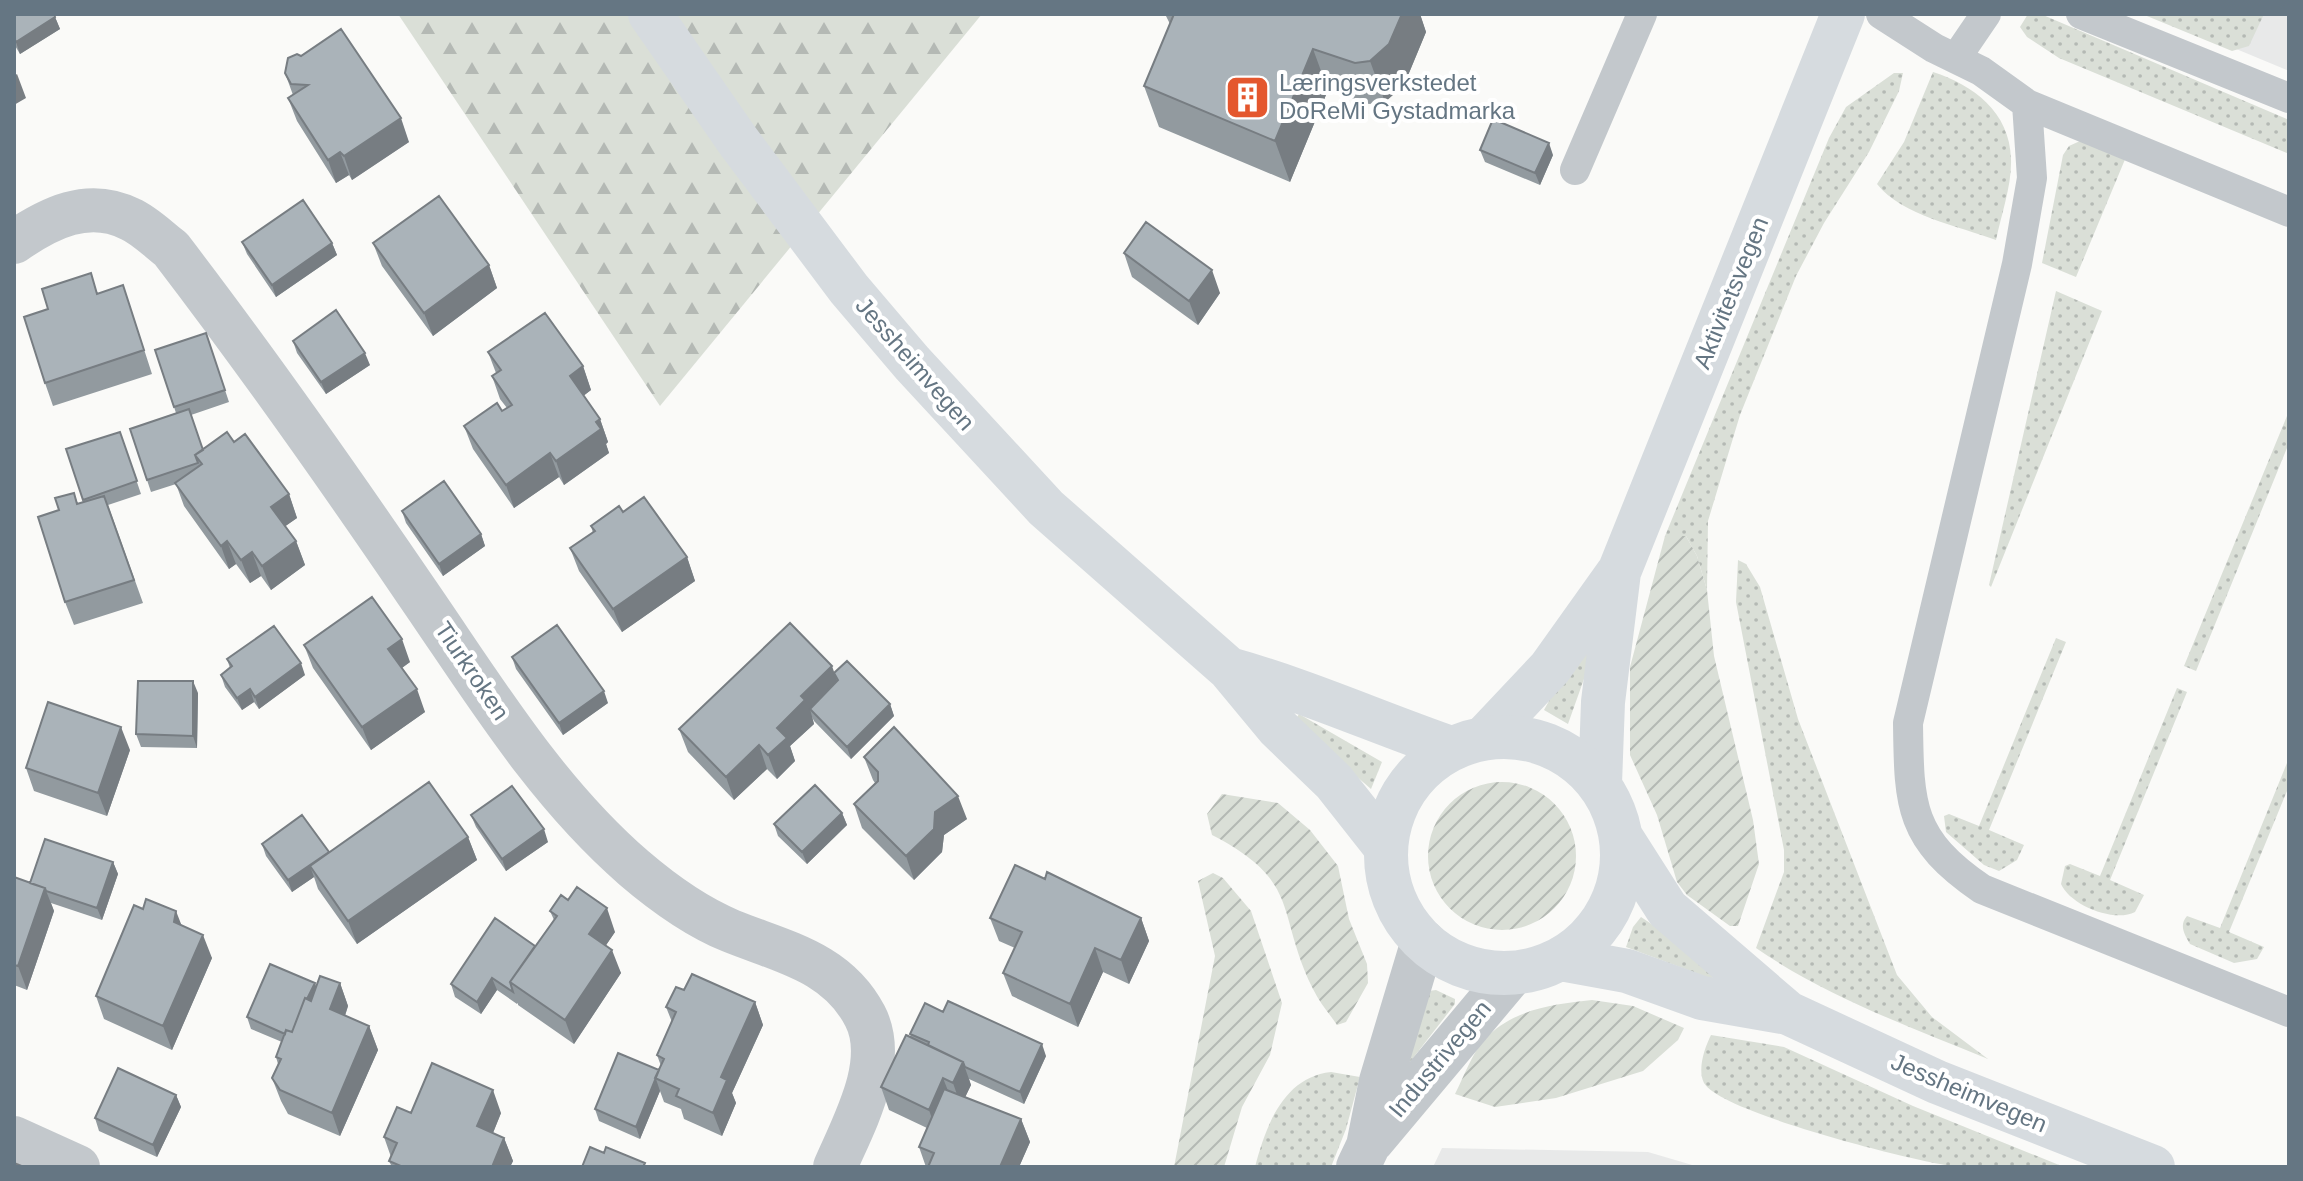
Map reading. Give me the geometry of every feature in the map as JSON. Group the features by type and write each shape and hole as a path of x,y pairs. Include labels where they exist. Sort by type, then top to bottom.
{"main road":[{"name":"Jessheimvegen","path":"650,14 738,141 849,289 912,363 1046,508 1229,669 1278,728 1334,782 1386,848"},
{"name":"Aktivitetsvegen","path":"1467,743 1550,668 1619,572 1843,14"},
{"name":"Aktivitetsvegen","path":"1600,784 1603,702 1619,572"},
{"name":"Jessheimvegen","path":"1229,669 1299,689 1357,716 1467,743"},
{"path":"1516,736 1548,744 1577,761 1600,784 1618,820 1623,840 1621,875 1610,908 1589,937 1561,959 1513,973 1473,969 1438,953 1423,941 1395,899 1389,882 1386,848 1399,801 1412,780 1467,743 1516,736"},
{"name":"Jessheimvegen","path":"1623,840 1667,909 1788,1013"},
{"name":"Jessheimvegen","path":"1561,959 1627,971 1702,998 1788,1013 1937,1082 2153,1167"}],"street":[{"name":"Tiurkroken","path":"14,242 44,221 83,208 130,218 171,249 356,502 558,794 636,870 687,907 729,930 800,955 843,983 867,1019 873,1053 860,1110 835,1167"},
{"name":"Industrivegen","path":"1363,1156 1381,1081 1423,941"},
{"name":"Industrivegen","path":"1363,1156 1513,973"},
{"path":"14,1138 78,1167"}],"lane":[{"path":"1575,170 1642,14"},
{"path":"1881,14 1981,71 2027,104 2289,212"},
{"path":"1956,58 1986,14"},
{"path":"2081,14 2289,98"},
{"path":"2027,104 2032,178 2017,264 1908,723 1909,787 1923,835 1949,867 1982,889 2289,1012"}],"shaded area":[{"path":"2152,14 2289,14 2289,71"},
{"path":"1442,1148 1648,1152 1699,1167 1433,1167"}],"green space":[{"path":"398,14 982,14 660,406"},
{"path":"2028,14 2043,15 2289,120 2289,154 2059,58 2027,37 2020,27"},
{"path":"2142,14 2264,14 2249,46 2232,51"},
{"path":"1933,72 1975,93 1987,103 2004,127 2009,142 2011,169 1996,240 1916,212 1888,195 1877,184 1904,142"},
{"path":"1894,73 1903,73 1899,91 1869,152 1824,223 1796,276 1740,415 1708,521 1707,590 1697,556 1686,536 1665,536 1829,138 1846,107"},
{"path":"2080,141 2126,157 2076,277 2042,263 2063,155 2069,146"},
{"path":"2056,291 2102,311 1991,587 1989,585"},
{"path":"2289,411 2289,443 2196,671 2184,666"},
{"path":"1665,536 1686,536 1697,556 1707,590 1714,656 1753,820 1759,864 1738,926 1730,926 1687,895 1677,882 1657,815 1630,755 1630,667"},
{"path":"1738,560 1746,564 1760,587 1798,719 1897,975 1932,1017 1988,1059 1840,996 1756,948 1784,872 1784,850 1736,602"},
{"path":"1590,626 1601,631 1568,724 1544,710"},
{"path":"2056,638 2066,642 1989,830 2024,845 2017,860 1999,871 1984,865 1946,832 1944,816 1949,814 1979,826"},
{"path":"2177,688 2187,692 2110,880 2144,895 2135,912 2105,914 2083,905 2066,892 2061,884 2065,866 2070,864 2100,876"},
{"path":"1299,714 1382,762 1371,789 1294,722"},
{"path":"2289,758 2289,786 2229,932 2264,947 2257,959 2234,963 2190,944 2183,923 2187,916 2220,928"},
{"path":"1502,782 1530,787 1554,804 1571,828 1576,856 1571,884 1554,908 1530,925 1502,930 1474,925 1450,908 1433,884 1428,856 1433,828 1450,804 1474,787"},
{"path":"1222,794 1278,803 1310,830 1338,866 1349,919 1367,964 1368,983 1346,1022 1337,1025 1315,994 1274,884 1261,868 1241,852 1212,835 1207,814"},
{"path":"1213,873 1223,878 1251,911 1282,1003 1270,1055 1242,1107 1224,1167 1174,1167 1215,956 1198,881"},
{"path":"1641,917 1719,969 1712,979 1626,947 1633,927"},
{"path":"1436,990 1455,999 1455,1004 1396,1080 1429,991"},
{"path":"1592,1000 1633,1006 1684,1028 1678,1040 1643,1071 1556,1098 1495,1107 1455,1094 1477,1050 1497,1028 1535,1010"},
{"path":"1711,1035 1784,1047 1913,1106 2064,1167 1959,1167 1866,1147 1782,1122 1718,1095 1704,1083 1702,1065"},
{"path":"1331,1072 1360,1077 1346,1129 1331,1167 1255,1167 1271,1120 1289,1093 1315,1076"}],"building":[{"path":"14,14 54,14 55,17 16,42"},
{"path":"1174,14 1402,14 1389,44 1370,61 1355,63 1313,49 1275,141 1144,86"},
{"path":"341,29 401,118 344,156 340,152 328,160 288,98 308,85 291,84 285,73 288,58 297,54 301,56"},
{"path":"1493,119 1549,143 1535,173 1480,150"},
{"path":"439,196 489,265 424,313 373,243"},
{"path":"303,200 332,243 272,285 242,242"},
{"path":"1146,222 1212,270 1189,301 1124,253"},
{"path":"91,273 97,294 123,285 144,350 45,383 24,317 48,309 42,289"},
{"path":"336,310 365,353 321,382 293,341"},
{"path":"545,313 583,366 570,376 600,419 596,422 601,429 556,461 550,453 506,485 464,426 497,403 502,411 512,405 492,376 501,370 488,352"},
{"path":"206,333 225,390 174,407 155,350"},
{"path":"189,409 203,450 195,455 198,463 147,480 130,429"},
{"path":"120,432 137,481 83,500 66,449"},
{"path":"227,432 234,442 245,434 289,494 271,507 296,541 262,566 252,552 241,560 227,541 221,546 175,483 202,464 195,455"},
{"path":"444,481 481,534 439,564 402,511"},
{"path":"74,493 77,504 104,496 134,580 65,602 38,517 59,510 55,498"},
{"path":"644,497 687,557 613,609 570,548 595,531 591,526 619,506 623,512"},
{"path":"372,597 402,639 388,649 417,689 362,727 304,645"},
{"path":"790,623 832,666 801,696 805,700 777,728 787,738 768,755 759,745 726,777 679,729"},
{"path":"557,625 604,691 559,723 512,657"},
{"path":"274,626 301,663 255,697 250,689 237,698 221,675 232,666 227,659"},
{"path":"847,661 890,704 847,747 810,709 838,680 834,673"},
{"path":"138,681 193,681 193,736 136,734"},
{"path":"48,702 121,727 98,793 26,768"},
{"path":"894,727 958,796 935,812 934,829 906,856 854,804 878,781 878,772 864,757"},
{"path":"429,782 468,837 348,921 310,866"},
{"path":"815,785 842,813 802,852 774,824"},
{"path":"512,786 544,829 502,859 471,815"},
{"path":"302,815 329,852 288,880 262,844"},
{"path":"45,839 113,862 97,908 30,883"},
{"path":"1015,865 1045,879 1047,872 1141,918 1121,960 1095,948 1070,1004 1003,973 1022,932 990,918"},
{"path":"14,877 45,888 18,966 14,965"},
{"path":"577,887 607,908 589,934 612,950 565,1020 510,982 557,916 550,911 561,895 568,900"},
{"path":"146,899 176,911 174,922 203,935 163,1026 96,996 134,905 143,909"},
{"path":"495,918 535,946 510,982 513,992 492,978 477,1002 451,984"},
{"path":"270,964 315,983 305,998 292,1032 286,1030 285,1034 247,1017"},
{"path":"692,974 755,1002 721,1077 727,1080 713,1113 676,1096 679,1089 655,1078 664,1059 657,1055 676,1012 666,1007 676,987 684,990"},
{"path":"320,976 340,983 330,1009 369,1026 332,1113 280,1090 272,1078 281,1059 276,1057 286,1030 292,1032 305,998 311,1001"},
{"path":"948,1001 1042,1044 1020,1092 965,1067 963,1062 910,1034 925,1003 943,1012"},
{"path":"906,1035 963,1062 953,1083 943,1078 929,1110 881,1087"},
{"path":"618,1053 659,1070 636,1127 595,1109"},
{"path":"432,1063 493,1090 477,1126 504,1138 492,1167 403,1167 389,1161 397,1143 384,1137 397,1107 411,1113"},
{"path":"118,1068 176,1095 153,1145 95,1118"},
{"path":"944,1089 1021,1119 1000,1167 928,1167 934,1153 919,1147"},
{"path":"590,1147 604,1153 606,1147 645,1163 643,1167 582,1167"}],"place":[{"name":"Læringsverkstedet DoReMi Gystadmarka","path":"1248,97"}]}
